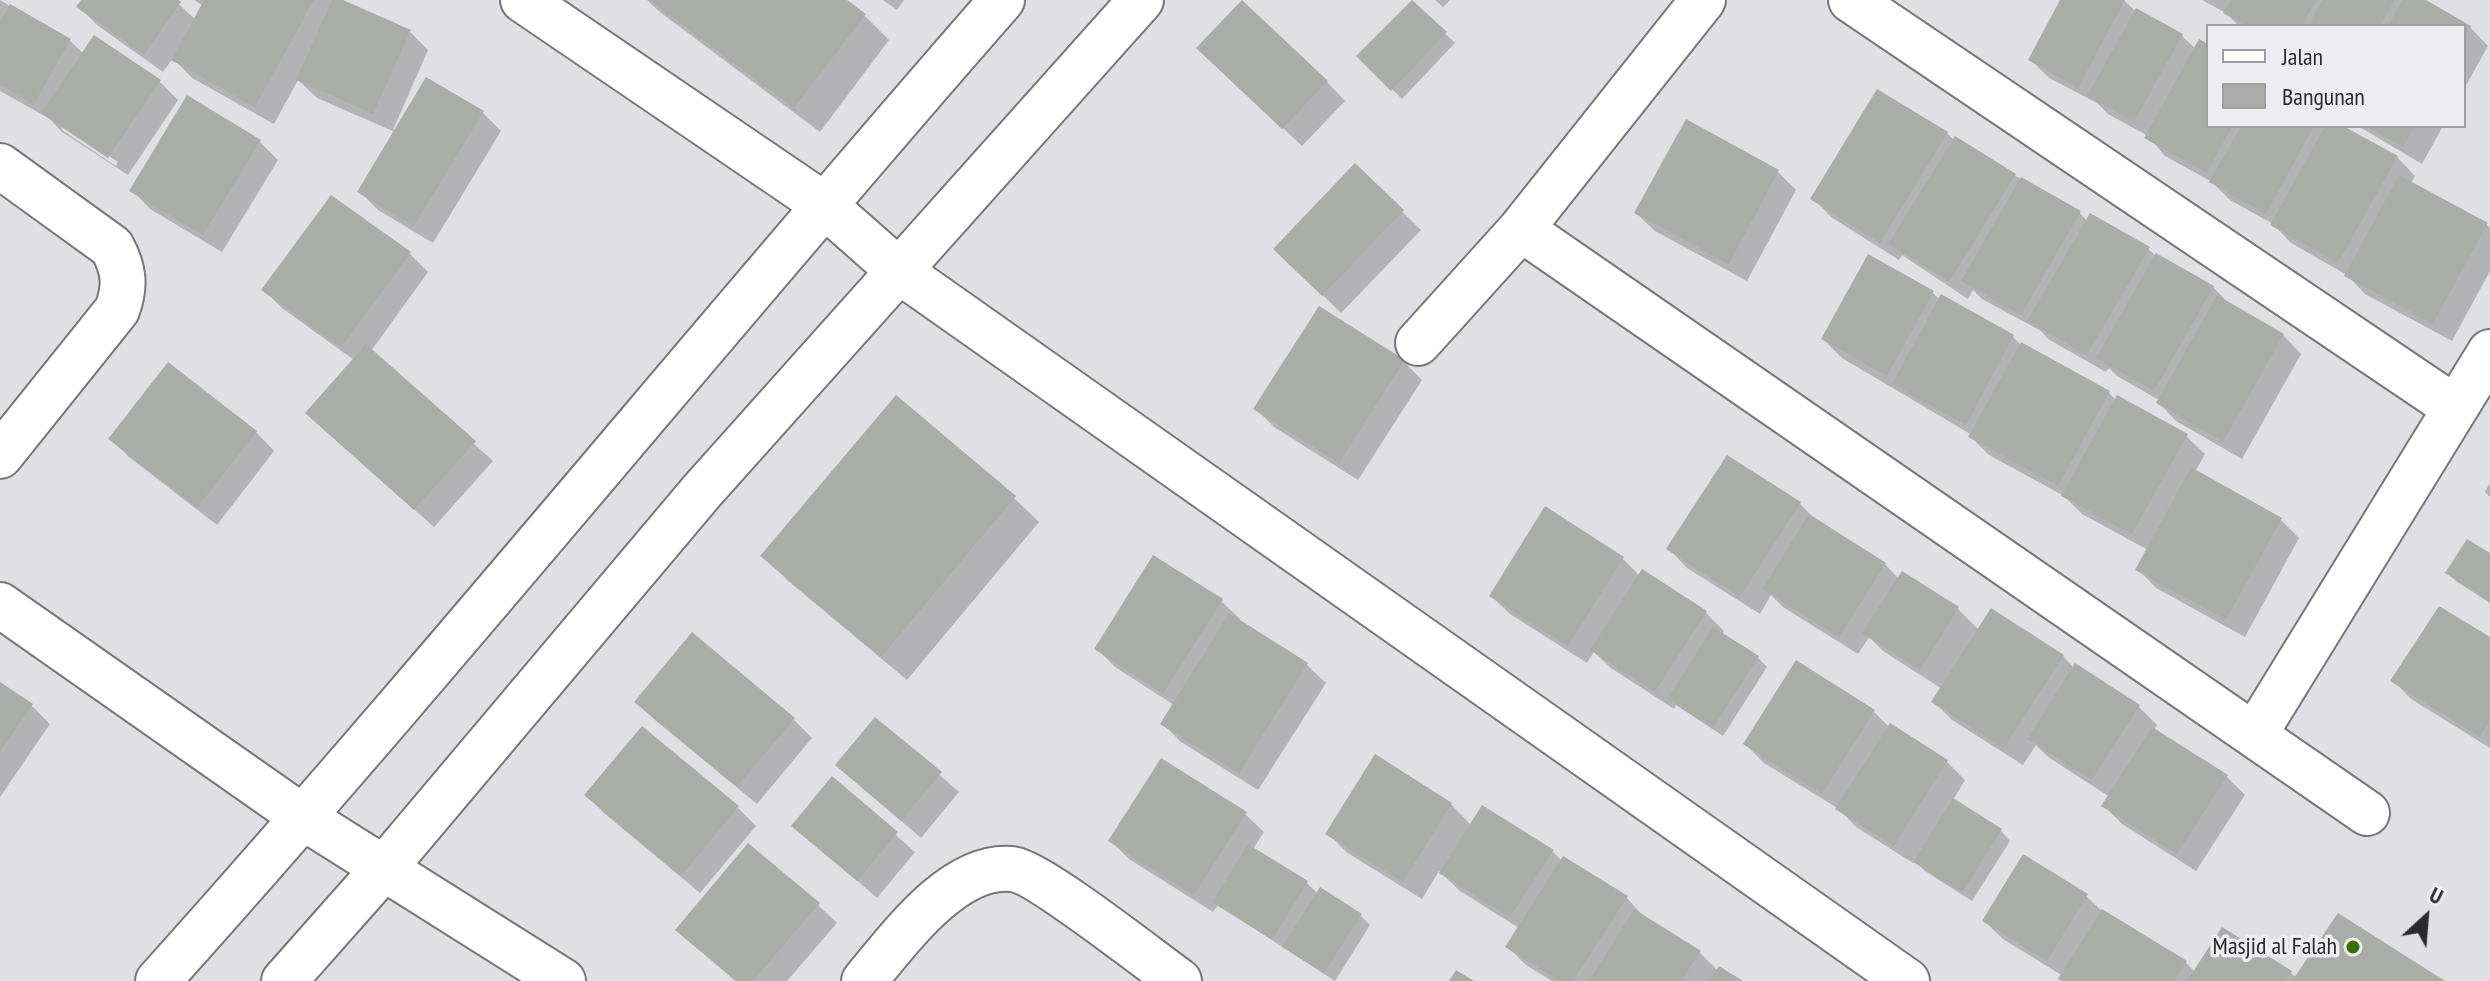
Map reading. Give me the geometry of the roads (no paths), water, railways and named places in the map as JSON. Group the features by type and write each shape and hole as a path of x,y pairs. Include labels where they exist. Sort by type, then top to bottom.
{"street":[{"path":"523,0 823,204 899,271 1907,981"},
{"path":"158,981 304,818 823,204 1002,0"},
{"path":"284,981 385,867 702,491 1141,0"},
{"path":"1418,343 1521,229 1703,0"},
{"path":"1851,0 2454,407"},
{"path":"0,166 112,247 118,258 124,292 117,310 0,456"},
{"path":"1521,229 2367,813"},
{"path":"2255,734 2490,352"},
{"path":"0,605 304,818 563,981"},
{"path":"864,981 921,915 960,883 988,871 1013,868 1052,889 1179,981"}],"place":[{"name":"Masjid al Falah","path":"2353,947"}]}
